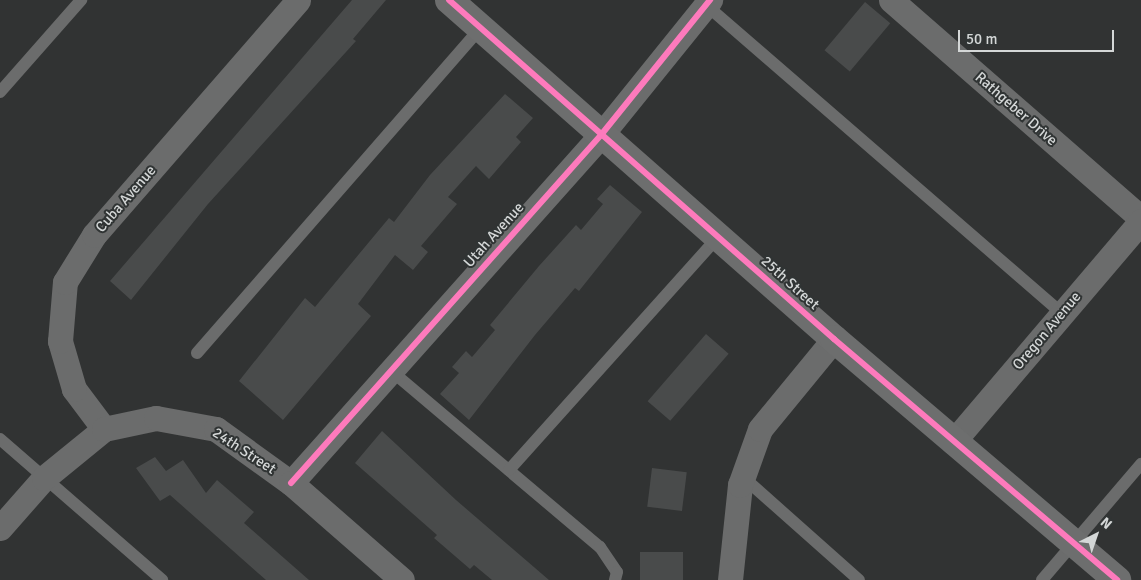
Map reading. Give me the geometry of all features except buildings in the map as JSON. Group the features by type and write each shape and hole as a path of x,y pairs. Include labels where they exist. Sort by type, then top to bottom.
{"street":[{"name":"Cuba Avenue","path":"104,429 74,389 60,341 65,282 94,235 298,0"},
{"name":"25th Street","path":"449,0 834,339 1117,580"},
{"name":"Rathgeber Drive","path":"890,0 1141,220"},
{"name":"Utah Avenue","path":"291,483 389,369 601,135 708,3"},
{"name":"Oregon Avenue","path":"953,442 1141,220"},
{"path":"730,580 743,477 760,428 834,339"},
{"name":"24th Street","path":"0,528 44,478 104,429 156,418 216,429 291,483 402,580"}],"lane":[{"path":"0,92 81,0"},
{"path":"708,3 1062,313"},
{"path":"197,353 481,28"},
{"path":"509,470 718,236"},
{"path":"389,369 600,547 617,572 615,580"},
{"path":"0,439 162,580"},
{"path":"1042,580 1141,464"},
{"path":"743,477 859,580"}],"cycle path":[{"path":"449,0 834,339 1117,580"},
{"path":"291,483 601,135 710,0"}]}
